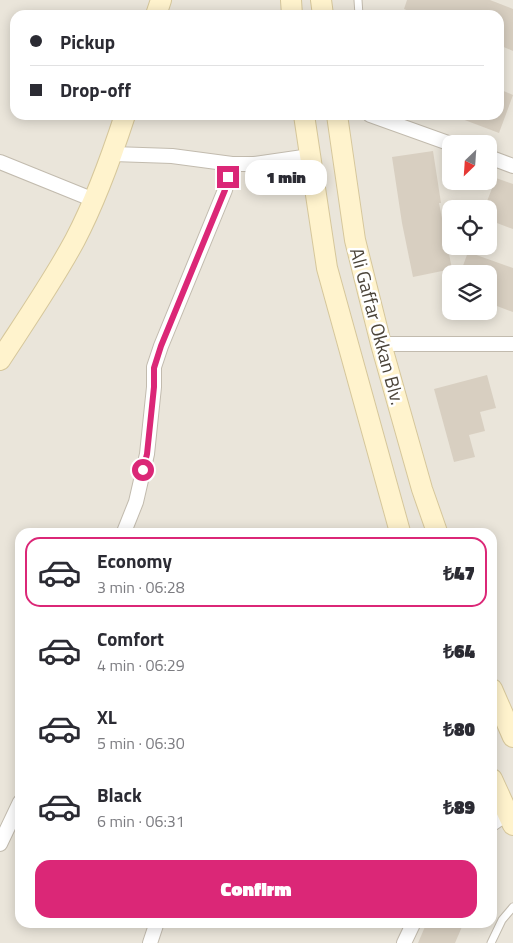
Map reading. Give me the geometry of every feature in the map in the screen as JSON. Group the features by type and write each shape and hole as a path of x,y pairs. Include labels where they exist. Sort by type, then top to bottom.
{"main road":[{"path":"0,360 49,285 76,239 113,154 123,120"},
{"name":"Ali Gaffar Okkan Blv.","path":"305,120 327,268 399,528"},
{"name":"Ali Gaffar Okkan Blv.","path":"338,120 355,240 381,344 422,489 436,528"},
{"path":"497,698 511,722"},
{"path":"497,796 504,820"}],"street":[{"path":"384,120 442,141"},
{"path":"113,154 172,156 232,164 254,164 310,156"},
{"path":"498,160 513,166"},
{"path":"0,162 94,200"},
{"path":"126,528 136,502 147,454 154,387 154,368 161,346 225,190 232,164"},
{"path":"381,344 513,344"},
{"path":"0,844 15,812"},
{"path":"150,943 155,928"},
{"path":"404,943 411,928"}],"lane":[{"path":"492,943 502,920 513,907"}],"shaded area":[{"path":"0,0 513,0 513,943 0,943"}],"building":[{"path":"407,0 490,0 513,9 513,51 504,47 504,10 404,9"},
{"path":"504,91 513,95 504,119"},
{"path":"465,120 504,120 499,133"},
{"path":"433,151 441,203 439,203 442,218 442,255 449,255 451,265 442,265 442,271 413,277 402,223 392,157"},
{"path":"498,179 513,184 513,229 497,223 497,200 487,200 491,190 498,190"},
{"path":"467,255 476,255 513,268 513,312 497,306 497,265 463,265"},
{"path":"487,375 496,408 480,412 485,431 469,435 475,457 454,462 434,389"},
{"path":"424,928 461,928 455,943 418,943"}],"route":[{"path":"143,470 147,454 154,387 154,368 161,346 225,190 228,177"}]}
